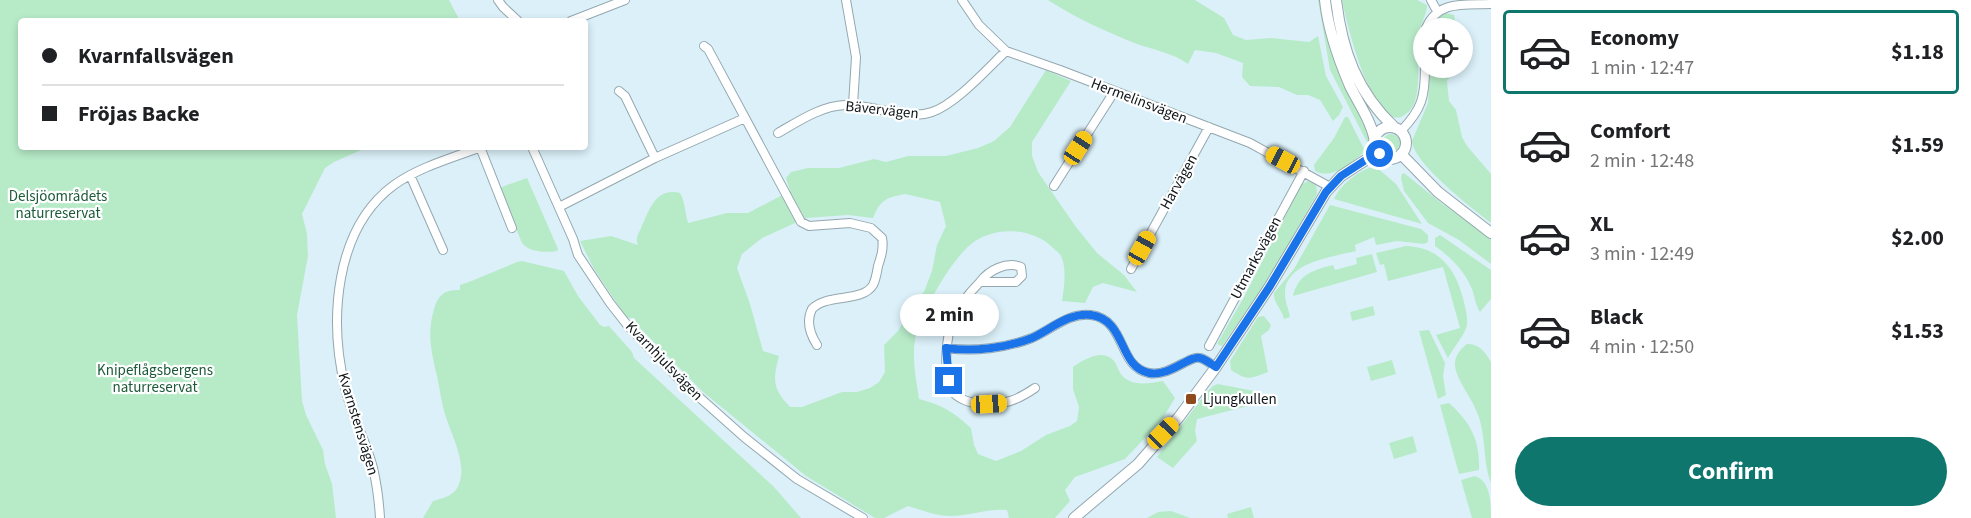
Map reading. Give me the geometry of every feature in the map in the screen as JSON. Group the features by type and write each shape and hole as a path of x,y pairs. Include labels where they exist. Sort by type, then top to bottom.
{"street":[{"path":"498,0 515,18"},
{"path":"579,18 625,0"},
{"path":"846,0 855,57 853,105"},
{"name":"Hermelinsvägen","path":"962,0 979,25 1006,51 1250,143 1330,187"},
{"path":"1325,0 1337,51 1351,87 1371,126 1376,147 1388,158 1394,158 1401,154 1406,144 1405,136 1374,106 1362,89 1346,49 1338,20 1336,0"},
{"path":"1431,0 1437,11"},
{"path":"1431,18 1437,11 1455,6 1491,4"},
{"path":"704,46 708,49 801,222 809,226 850,223 871,228 882,238 882,250 874,282 868,290 861,294 821,302 812,309 808,321 817,345"},
{"name":"Bävervägen","path":"778,133 818,111 838,105 922,115 935,111 951,102 1006,51"},
{"path":"1398,129 1418,111 1423,100 1424,78"},
{"path":"619,91 625,96 655,158"},
{"path":"1054,186 1114,92"},
{"path":"559,207 655,158 745,118"},
{"name":"Harvägen","path":"1131,269 1209,127"},
{"path":"1074,518 1138,464 1179,417 1216,367 1270,286 1330,187 1376,147 1380,131 1386,127 1398,129"},
{"name":"Kvarnstensvägen","path":"380,518 373,468 345,386 338,340 338,303 344,265 355,231 372,204 385,192 410,175 473,150"},
{"name":"Kvarnstensvägen","path":"482,150 512,228"},
{"name":"Kvarnhjulsvägen","path":"533,150 578,255 610,303 657,358 744,437 797,479 863,518"},
{"path":"1401,154 1438,192 1491,233"},
{"name":"Utmarksvägen","path":"1209,346 1304,171"},
{"path":"410,175 443,250"},
{"path":"980,282 969,292 953,319 946,348 951,390 958,397 975,404 1006,403 1019,399 1035,388"},
{"path":"946,348 963,350 999,346 1032,338 1073,317 1093,315 1103,319 1114,328 1131,362 1144,371 1165,372 1195,357 1216,367"}],"green space":[{"name":"Knipeflågsbergens naturreservat","path":"0,0 449,0 458,18 18,18 18,150 361,150 325,168 302,214 307,234 308,256 297,315 302,401 306,415 323,450 332,484 336,518 0,518"},
{"path":"1048,0 1195,0 1224,18 1233,35 1246,40 1271,38 1309,42 1318,36 1326,76 1343,107 1333,121 1320,100 1308,95 1297,95 1279,87 1250,86 1242,77 1243,63 1216,53 1195,50 1188,64 1170,54 1103,30"},
{"path":"1318,0 1321,0 1369,131 1369,146 1330,70"},
{"path":"1342,0 1417,0 1427,5 1424,18 1413,18 1413,78 1418,78 1418,81 1414,104 1403,116 1390,116 1380,106 1370,90"},
{"path":"1445,13 1454,15 1455,18 1438,18"},
{"path":"1046,70 1071,81 1032,142 1032,156 1038,172 1076,227 1097,253 1124,275 1137,292 1103,283 1093,287 1085,303 1062,301 1063,261 1051,246 1033,235 1022,232 989,234 970,245 954,263 931,300 920,325 914,351 919,399 941,407 958,417 971,428 978,454 996,461 1021,451 1046,435 1077,421 1079,407 1073,389 1073,367 1097,355 1108,356 1112,359 1121,374 1134,383 1163,381 1175,398 1161,421 1125,459 1075,477 1065,490 1070,501 1055,518 1009,518 1007,510 945,516 908,506 884,518 875,518 806,476 703,392 641,329 634,318 628,318 624,314 594,269 580,241 611,236 638,245 637,237 650,208 659,197 671,192 680,193 688,223 727,213 748,213 790,191 786,178 791,172 808,168 839,168 874,159 886,162 908,156 946,156 978,148 994,141 1010,127","holes":["905,194 940,202 946,226 937,245 932,271 924,292 917,298 898,331 884,345 885,372 879,382 857,392 842,392 802,407 790,407 777,389 775,378 779,356 763,351 737,268 742,254 762,238 806,218 848,215 873,218 885,200"]},
{"path":"1429,78 1449,78 1447,81 1449,101 1456,110 1462,137 1491,174 1491,223 1445,185 1422,161 1415,150 1412,141 1428,103"},
{"path":"1345,117 1348,117 1365,151 1335,172 1315,171 1314,165 1334,138"},
{"path":"1387,134 1395,134 1400,139 1398,150 1387,152 1382,147 1382,139"},
{"path":"1375,166 1396,184 1422,224 1334,199 1351,178"},
{"path":"1404,173 1491,238 1491,264 1459,240 1428,223 1404,191 1401,178"},
{"path":"527,178 557,251 538,251 522,243 499,188"},
{"path":"1308,181 1316,184 1317,194 1268,280 1222,346 1217,344 1302,184"},
{"path":"1330,205 1421,229 1428,235 1428,242 1424,244 1397,241 1376,245 1374,237 1355,245 1356,251 1323,259 1301,268 1292,275 1287,283 1285,297 1290,317 1284,319 1274,293 1294,269"},
{"path":"1440,235 1491,270 1491,299 1480,312 1472,288 1460,268 1435,246 1435,238"},
{"path":"1406,246 1428,250 1444,261 1460,287 1467,325 1448,358 1436,335 1460,328 1443,267 1388,281 1384,264 1380,265 1376,253"},
{"path":"1372,254 1377,272 1293,296 1299,283 1308,274 1333,265 1335,270 1357,264 1356,258"},
{"path":"522,261 564,271 578,296 600,325 609,326 632,352 634,358 774,487 801,518 423,518 433,501 455,491 461,476 458,450 444,412 431,349 430,334 436,304 446,292 460,290 460,285"},
{"path":"1373,306 1375,315 1352,321 1350,312"},
{"path":"1264,316 1271,325 1269,330 1261,336 1268,372 1252,377 1241,376 1231,370 1230,361 1258,317"},
{"path":"1429,330 1445,363 1443,376 1446,395 1438,399 1419,331"},
{"path":"1467,344 1479,347 1491,362 1491,483 1479,419 1455,368 1457,355"},
{"path":"1392,360 1396,374 1371,381 1367,367"},
{"path":"1218,384 1254,391 1256,404 1197,419 1195,431 1197,441 1173,468 1157,457 1206,393"},
{"path":"1449,403 1473,433 1478,450 1479,470 1459,474 1440,405"},
{"path":"1413,436 1417,452 1394,459 1389,443"},
{"path":"1475,476 1487,488 1491,518 1472,518 1461,480"},
{"path":"1251,507 1254,518 1228,518 1227,514"},
{"path":"1171,511 1190,518 1147,518 1158,512"}],"place":[{"name":"Ljungkullen","path":"1191,399"}],"route":[{"path":"949,381 946,348 982,349 1032,338 1055,325 1082,315 1093,315 1103,319 1114,328 1131,362 1144,371 1165,372 1195,357 1216,367 1270,286 1326,192 1341,176 1378,152 1380,154"}],"park label":[{"name":"Delsjöområdets naturreservat","path":"58,204"}]}
